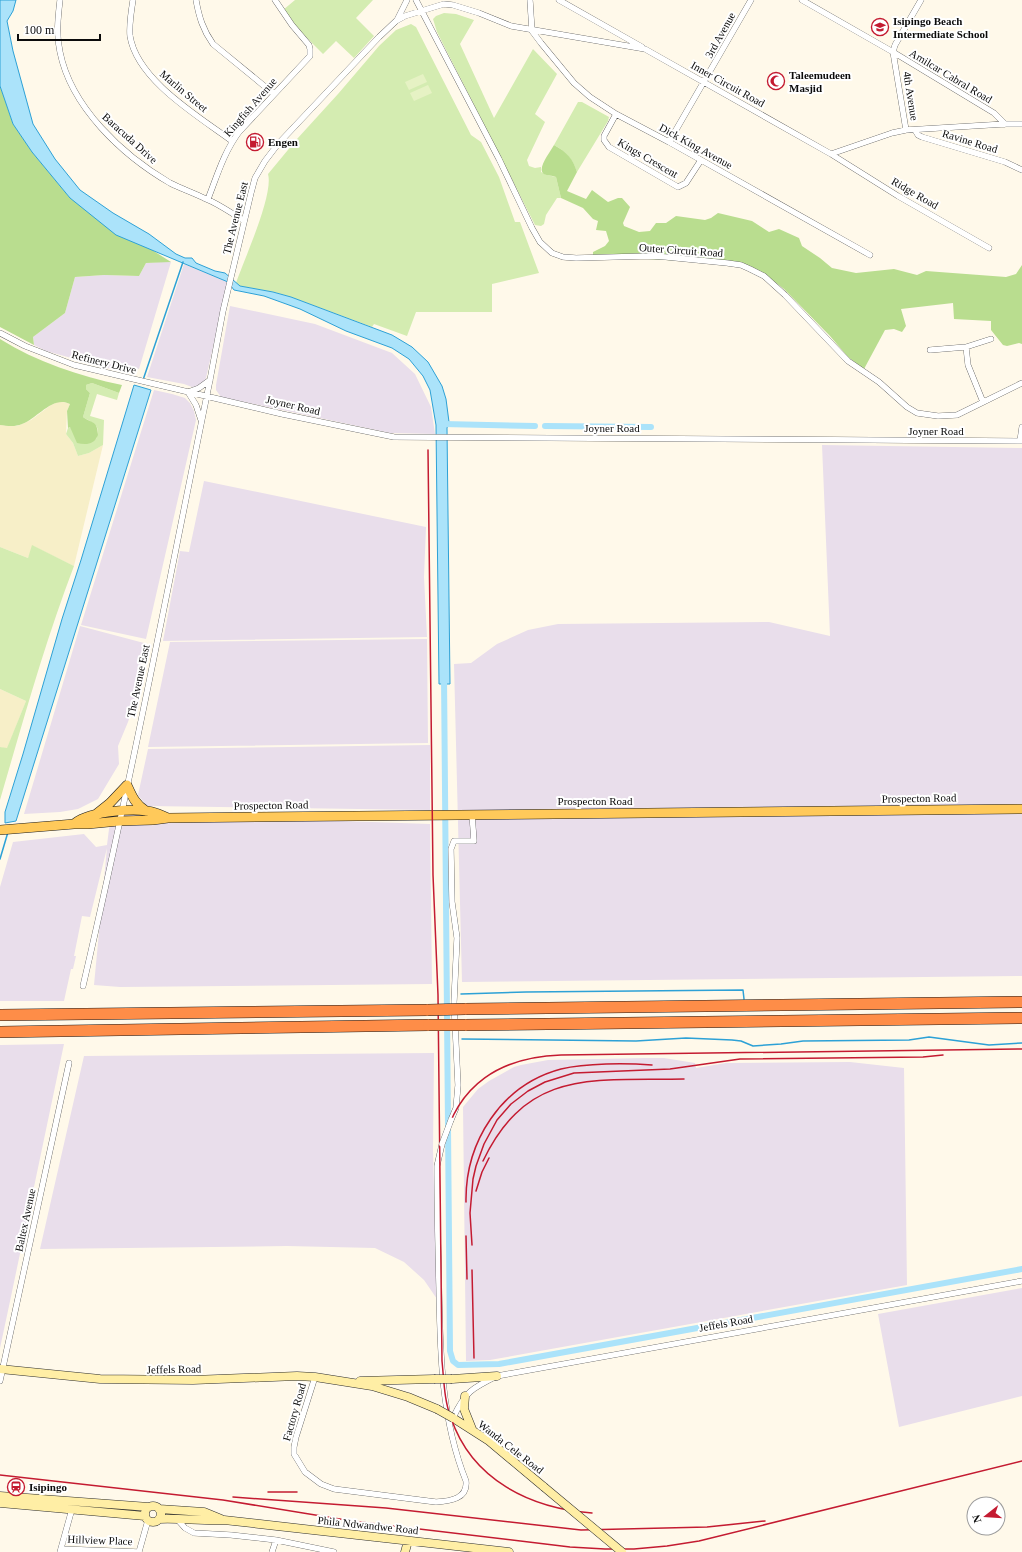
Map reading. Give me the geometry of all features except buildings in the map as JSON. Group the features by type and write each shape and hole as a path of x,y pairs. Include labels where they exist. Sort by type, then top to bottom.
{"highway":[{"path":"0,1015 1022,1002"},
{"path":"0,1032 1022,1018"},
{"path":"924,1020 932,1024 939,1025 1022,1025"}],"main road":[{"path":"94,816 110,803 127,785 138,806 146,811"},
{"name":"Prospecton Road","path":"168,818 1022,809"},
{"path":"74,824 84,818 122,811 146,811 157,813 168,818"},
{"path":"0,830 168,818"},
{"name":"Jeffels Road","path":"1,1369 116,1380 193,1380 297,1376 347,1381"},
{"path":"347,1381 452,1379 497,1376"},
{"name":"Wanda Cele Road","path":"347,1381 372,1386 408,1397 437,1409 472,1429 622,1552"},
{"path":"465,1396 464,1409 472,1429"},
{"path":"0,1496 149,1507 154,1506 159,1509 161,1514 159,1519 155,1522 146,1518 72,1509 0,1503"},
{"path":"146,1518 145,1511 149,1507"},
{"name":"Phila Ndwandwe Road","path":"159,1509 204,1512 224,1520"},
{"name":"Phila Ndwandwe Road","path":"159,1519 204,1521 224,1520 509,1552"},
{"path":"405,1552 408,1540"}],"street":[{"name":"Baracuda Drive","path":"60,0 58,38 60,51 67,77 82,105 109,135 148,169 176,186 208,199 243,220"},
{"name":"Marlin Street","path":"133,0 130,17 130,36 134,50 144,68 157,84 232,141"},
{"path":"196,0 201,23 213,44 274,94"},
{"name":"Kingfish Avenue","path":"208,199 222,161 232,141 310,56 309,45 274,0"},
{"path":"396,22 407,0"},
{"name":"Outer Circuit Road","path":"416,0 499,159 532,228 540,242 552,253 563,257 576,258 650,256 741,265 764,276 773,283 813,322 848,361 879,382 907,407 917,413 938,416 957,415 1022,382"},
{"path":"530,0 532,31"},
{"path":"559,0 645,49"},
{"name":"3rd Avenue","path":"670,142 751,0"},
{"name":"Amilcar Cabral Road","path":"802,0 893,52 994,113 1005,124"},
{"path":"893,52 895,45 921,0"},
{"name":"Inner Circuit Road","path":"422,10 445,2 462,6 509,26 645,49 831,154"},
{"name":"The Avenue East","path":"83,986 100,916 122,811 234,260 243,220 255,178 265,161 278,144 379,36 405,16 422,10"},
{"name":"Dick King Avenue","path":"532,31 582,91 616,114 670,142 870,255"},
{"name":"4th Avenue","path":"893,52 906,130"},
{"name":"Kings Crescent","path":"616,114 604,136 606,144 678,187 686,183 701,160"},
{"path":"831,154 906,130 1020,123"},
{"name":"Ravine Road","path":"914,130 922,137 1005,162 1022,170"},
{"name":"Ridge Road","path":"831,154 898,196 989,248"},
{"name":"Refinery Drive","path":"0,333 24,346 74,365 207,396"},
{"path":"930,350 966,347 991,339"},
{"path":"966,347 968,365 983,402"},
{"path":"202,422 196,405 188,392 199,388 210,380"},
{"name":"Joyner Road","path":"207,396 378,435 394,437 1021,441"},
{"path":"1021,441 1022,426"},
{"name":"Factory Road","path":"315,1377 296,1437 294,1454 305,1472 312,1479 334,1489 436,1502 448,1501 462,1495 467,1486 454,1446 445,1400 442,1370 439,1318 437,1166 442,1144 456,1108 458,1085 454,1002 457,938 452,902 452,844 454,841 474,841 472,814"},
{"name":"Baltex Avenue","path":"0,1381 1,1369 52,1144 68,1063"},
{"name":"Jeffels Road","path":"456,1420 457,1409 465,1396 474,1387 497,1376 1022,1281"},
{"path":"60,1550 72,1509"},
{"path":"139,1552 146,1518"},
{"path":"177,1519 184,1528 190,1532 276,1540 334,1552"},
{"path":"184,1528 190,1520"},
{"path":"272,1552 276,1540"},
{"name":"Hillview Place","path":"60,1550 139,1552"}],"shaded area":[{"path":"171,262 139,369 123,365 122,370 118,371 46,351 34,345 33,337 65,313 75,277 104,275 139,276 146,263"},
{"path":"184,264 228,282 206,378 203,384 192,387 147,377"},
{"path":"230,306 315,324 392,353 415,374 431,407 435,434 390,433 221,397 216,390 216,385"},
{"path":"154,390 185,398 190,403 194,411 196,420 146,639 81,625"},
{"path":"61,401 70,404 67,411 66,434 73,443 78,456 89,453 103,445 74,566 33,546 28,558 0,547 0,425 17,426 31,420 51,405"},
{"path":"822,445 1022,448 1022,976 462,982 454,664 471,663 497,644 528,630 558,624 769,622 830,636"},
{"path":"204,481 426,527 424,577 427,637 163,641 180,551 189,552"},
{"path":"80,626 144,643 137,695 118,746 119,764 98,799 78,809 60,812 24,814"},
{"path":"427,639 428,743 148,747 170,642"},
{"path":"0,689 26,701 7,749 0,747"},
{"path":"430,745 430,810 147,806 138,795 148,749"},
{"path":"111,813 430,824 432,984 120,987 94,985 107,848 90,917 82,916 74,956 76,956 73,969 71,969 64,1001 0,1001 0,887 13,842 84,834 96,847 107,845"},
{"path":"64,1044 9,1306 0,1348 0,1045"},
{"path":"434,1053 433,1150 437,1299 424,1280 404,1262 375,1248 287,1246 40,1249 84,1056"},
{"path":"664,1058 695,1063 696,1068 726,1063 850,1062 904,1068 907,1285 490,1360 466,1361 463,1107 478,1089 489,1081 514,1067 521,1065 548,1060"},
{"path":"1022,1288 1022,1396 899,1427 878,1314"}],"green space":[{"path":"295,0 373,0 356,18 374,36 354,58 336,41 323,54 300,31 283,10"},
{"path":"444,13 456,14 474,20 460,44 494,118 533,49 557,74 535,114 545,122 527,160 529,166 535,168 541,167 541,172 556,177 561,198 557,198 546,215 544,224 541,226 535,225 437,32 433,19"},
{"path":"411,24 416,27 471,135 481,142 499,177 515,222 520,222 539,273 492,284 492,312 416,312 407,336 374,324 372,327 291,297 274,292 240,286 236,283 263,211 269,183 268,174 379,46 396,30"},
{"path":"423,74 427,82 409,90 405,82"},
{"path":"428,85 432,93 414,101 410,93"},
{"path":"0,86 13,124 32,152 70,198 171,262 146,263 139,276 104,275 75,277 65,313 33,337 34,345 0,327"},
{"path":"578,102 582,102 609,117 577,172 568,156 554,145"},
{"path":"554,145 563,150 569,156 574,163 577,172 567,191 586,199 592,190 608,202 622,198 630,207 623,223 624,226 639,232 650,231 656,223 666,223 676,216 705,220 718,213 752,221 769,232 779,229 799,238 802,246 832,268 856,273 894,269 917,275 926,271 1006,277 1016,274 1022,265 1022,344 1019,343 1007,346 1003,345 991,330 991,321 954,319 953,303 901,309 906,326 902,332 894,329 885,330 864,369 848,357 830,336 784,289 771,279 739,264 593,256 593,252 605,246 609,241 606,231 596,230 598,221 593,219 583,208 561,198 556,177 545,175 542,172 543,164 547,155"},
{"path":"0,339 29,355 74,373 122,385 119,393 92,383 86,385 86,389 90,393 83,417 94,423 97,427 98,435 94,441 89,444 77,443 70,427 68,428 67,411 70,404 64,402 58,402 46,408 22,424 14,426 0,425"},
{"path":"92,383 119,393 117,400 97,394 90,416 104,420 103,445 89,453 78,456 73,443 66,434 68,428 70,427 96,439 98,434 97,427 83,417 90,393 86,389 86,385"},
{"path":"32,545 74,566 44,653 0,800 0,747 7,748 26,701 0,689 0,547 28,558"}],"water":[{"path":"0,0 16,0 13,11 7,21 13,51 33,124 55,159 80,190 113,213 149,234 176,254 185,258 192,258 196,263 215,271 225,273 240,286 291,297 392,335 412,347 428,362 442,386 446,399 449,422 447,428 450,684 439,684 436,425 430,390 423,376 409,359 392,348 346,331 300,309 264,296 234,290 228,282 116,235 70,198 32,152 13,124 0,86"},
{"path":"134,385 151,390 16,821 5,823 5,812 62,619"}],"waterway":[{"path":"143,380 183,262"},
{"path":"443,424 535,426"},
{"path":"545,426 651,427"},
{"path":"444,676 450,1351 453,1361 458,1365 499,1364 1022,1269"},
{"path":"0,859 8,832"},
{"path":"461,994 743,990 744,999"},
{"path":"462,1039 636,1041 686,1038 741,1041 753,1046 803,1041 909,1040 929,1037 989,1045 1022,1043"}],"railway":[{"path":"428,450 433,875 438,995 442,1361 446,1397 451,1418 461,1440 473,1458 488,1474 506,1487 547,1505 592,1513"},
{"path":"443,1145 450,1124 459,1105 471,1090 485,1078 501,1068 519,1061 539,1057 561,1055 1022,1049"},
{"path":"472,1245 470,1213 473,1179 484,1144 497,1120 511,1104 528,1091 545,1082 574,1073 670,1069 740,1059 923,1057 943,1055"},
{"path":"466,1202 467,1180 472,1158 480,1138 491,1119 504,1102 521,1088 540,1077 571,1067 606,1064 652,1065"},
{"path":"483,1161 501,1131 521,1109 543,1094 567,1086 593,1081 621,1079 684,1079"},
{"path":"476,1191 482,1172 489,1158"},
{"path":"466,1236 467,1279"},
{"path":"472,1270 474,1358"},
{"path":"0,1475 223,1500 352,1521 570,1547 634,1549 699,1541 1022,1461"},
{"path":"268,1492 297,1492"},
{"path":"233,1497 386,1508 581,1530 707,1527 765,1521"}],"place":[{"name":"Isipingo Beach Intermediate School","path":"880,27"},
{"name":"Taleemudeen Masjid","path":"776,81"},
{"name":"Engen","path":"255,142"},
{"name":"Isipingo","path":"16,1487"}]}
